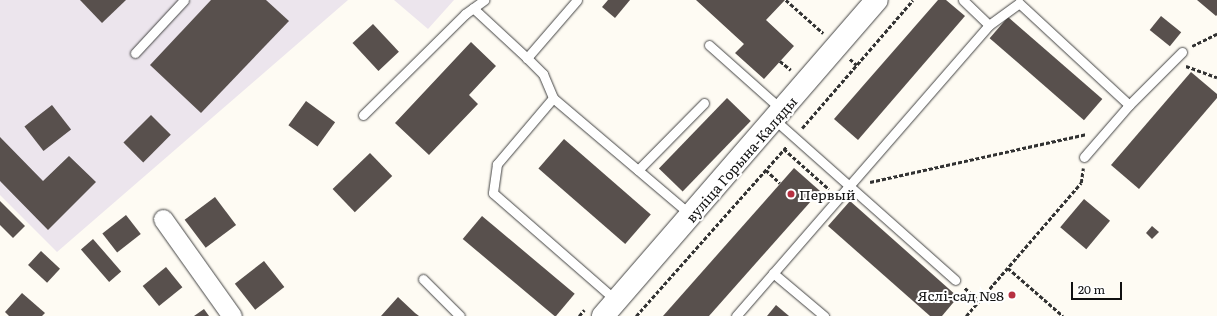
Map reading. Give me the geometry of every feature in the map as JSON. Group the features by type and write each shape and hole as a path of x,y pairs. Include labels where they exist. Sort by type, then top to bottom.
{"street":[{"name":"вуліца Горына-Каляды","path":"610,308 779,116 877,0"},
{"path":"163,219 232,316"}],"lane":[{"path":"136,53 184,0"},
{"path":"363,115 473,8 484,0"},
{"path":"527,58 577,0"},
{"path":"963,0 989,25"},
{"path":"736,316 989,25 1020,2 1129,105"},
{"path":"473,8 543,74 553,98 692,216"},
{"path":"710,45 779,116 794,137 955,280"},
{"path":"1084,157 1129,105 1182,52"},
{"path":"553,98 497,164 493,193 610,308"},
{"path":"638,170 704,103"},
{"path":"773,273 824,316"},
{"path":"423,279 460,316"}],"path":[{"path":"786,0 825,34 820,40"},
{"path":"636,316 784,150 914,0"},
{"path":"1182,52 1217,34"},
{"path":"780,61 793,72"},
{"path":"1172,61 1217,77"},
{"path":"788,77 798,66"},
{"path":"850,186 1045,145 1109,128"},
{"path":"784,150 830,191"},
{"path":"966,316 1081,183 1084,157"},
{"path":"766,170 780,183"},
{"path":"1008,268 1063,316"},
{"path":"955,280 979,301"}],"shaded area":[{"path":"0,0 348,0 57,252 0,195"},
{"path":"394,0 454,0 428,29"}],"building":[{"path":"80,0 126,0 102,23"},
{"path":"211,0 266,0 289,21 201,113 150,65"},
{"path":"608,0 630,0 615,18 602,7"},
{"path":"696,0 785,0 766,20 794,46 764,79 735,53 744,44"},
{"path":"938,0 946,0 965,16 858,140 834,119"},
{"path":"1197,0 1217,0 1217,15 1216,16"},
{"path":"1161,16 1181,32 1170,46 1150,30"},
{"path":"1008,17 1102,99 1084,120 990,38"},
{"path":"373,24 399,52 378,71 353,43"},
{"path":"471,42 496,66 469,95 478,104 429,155 395,123"},
{"path":"1191,72 1217,94 1217,98 1139,189 1111,165"},
{"path":"727,98 751,121 683,191 659,168"},
{"path":"306,101 335,122 317,146 288,125"},
{"path":"52,105 71,129 44,151 24,127"},
{"path":"151,115 171,135 143,162 123,143"},
{"path":"0,137 43,181 69,156 96,182 48,230 0,181"},
{"path":"564,139 651,214 625,244 538,168"},
{"path":"370,153 392,176 355,212 333,189"},
{"path":"794,168 820,191 709,316 663,316"},
{"path":"215,197 236,225 206,248 185,220"},
{"path":"1084,199 1110,221 1086,249 1060,227"},
{"path":"0,201 25,226 13,238 0,225"},
{"path":"850,201 958,297 942,316 930,316 828,226"},
{"path":"126,215 141,234 117,252 102,233"},
{"path":"482,216 575,294 555,316 463,239"},
{"path":"1152,226 1159,232 1152,239 1146,233"},
{"path":"93,239 121,271 109,282 81,249"},
{"path":"41,251 60,269 47,283 28,265"},
{"path":"264,261 284,287 255,310 235,284"},
{"path":"166,267 182,287 159,306 143,286"},
{"path":"22,293 45,313 42,316 9,316 5,312"},
{"path":"398,297 415,313 419,316 381,316"},
{"path":"776,305 789,316 767,316"},
{"path":"204,309 209,316 194,316"}],"place":[{"name":"Первый","path":"791,194"},
{"name":"Яслі-сад №8","path":"1012,295"}]}
